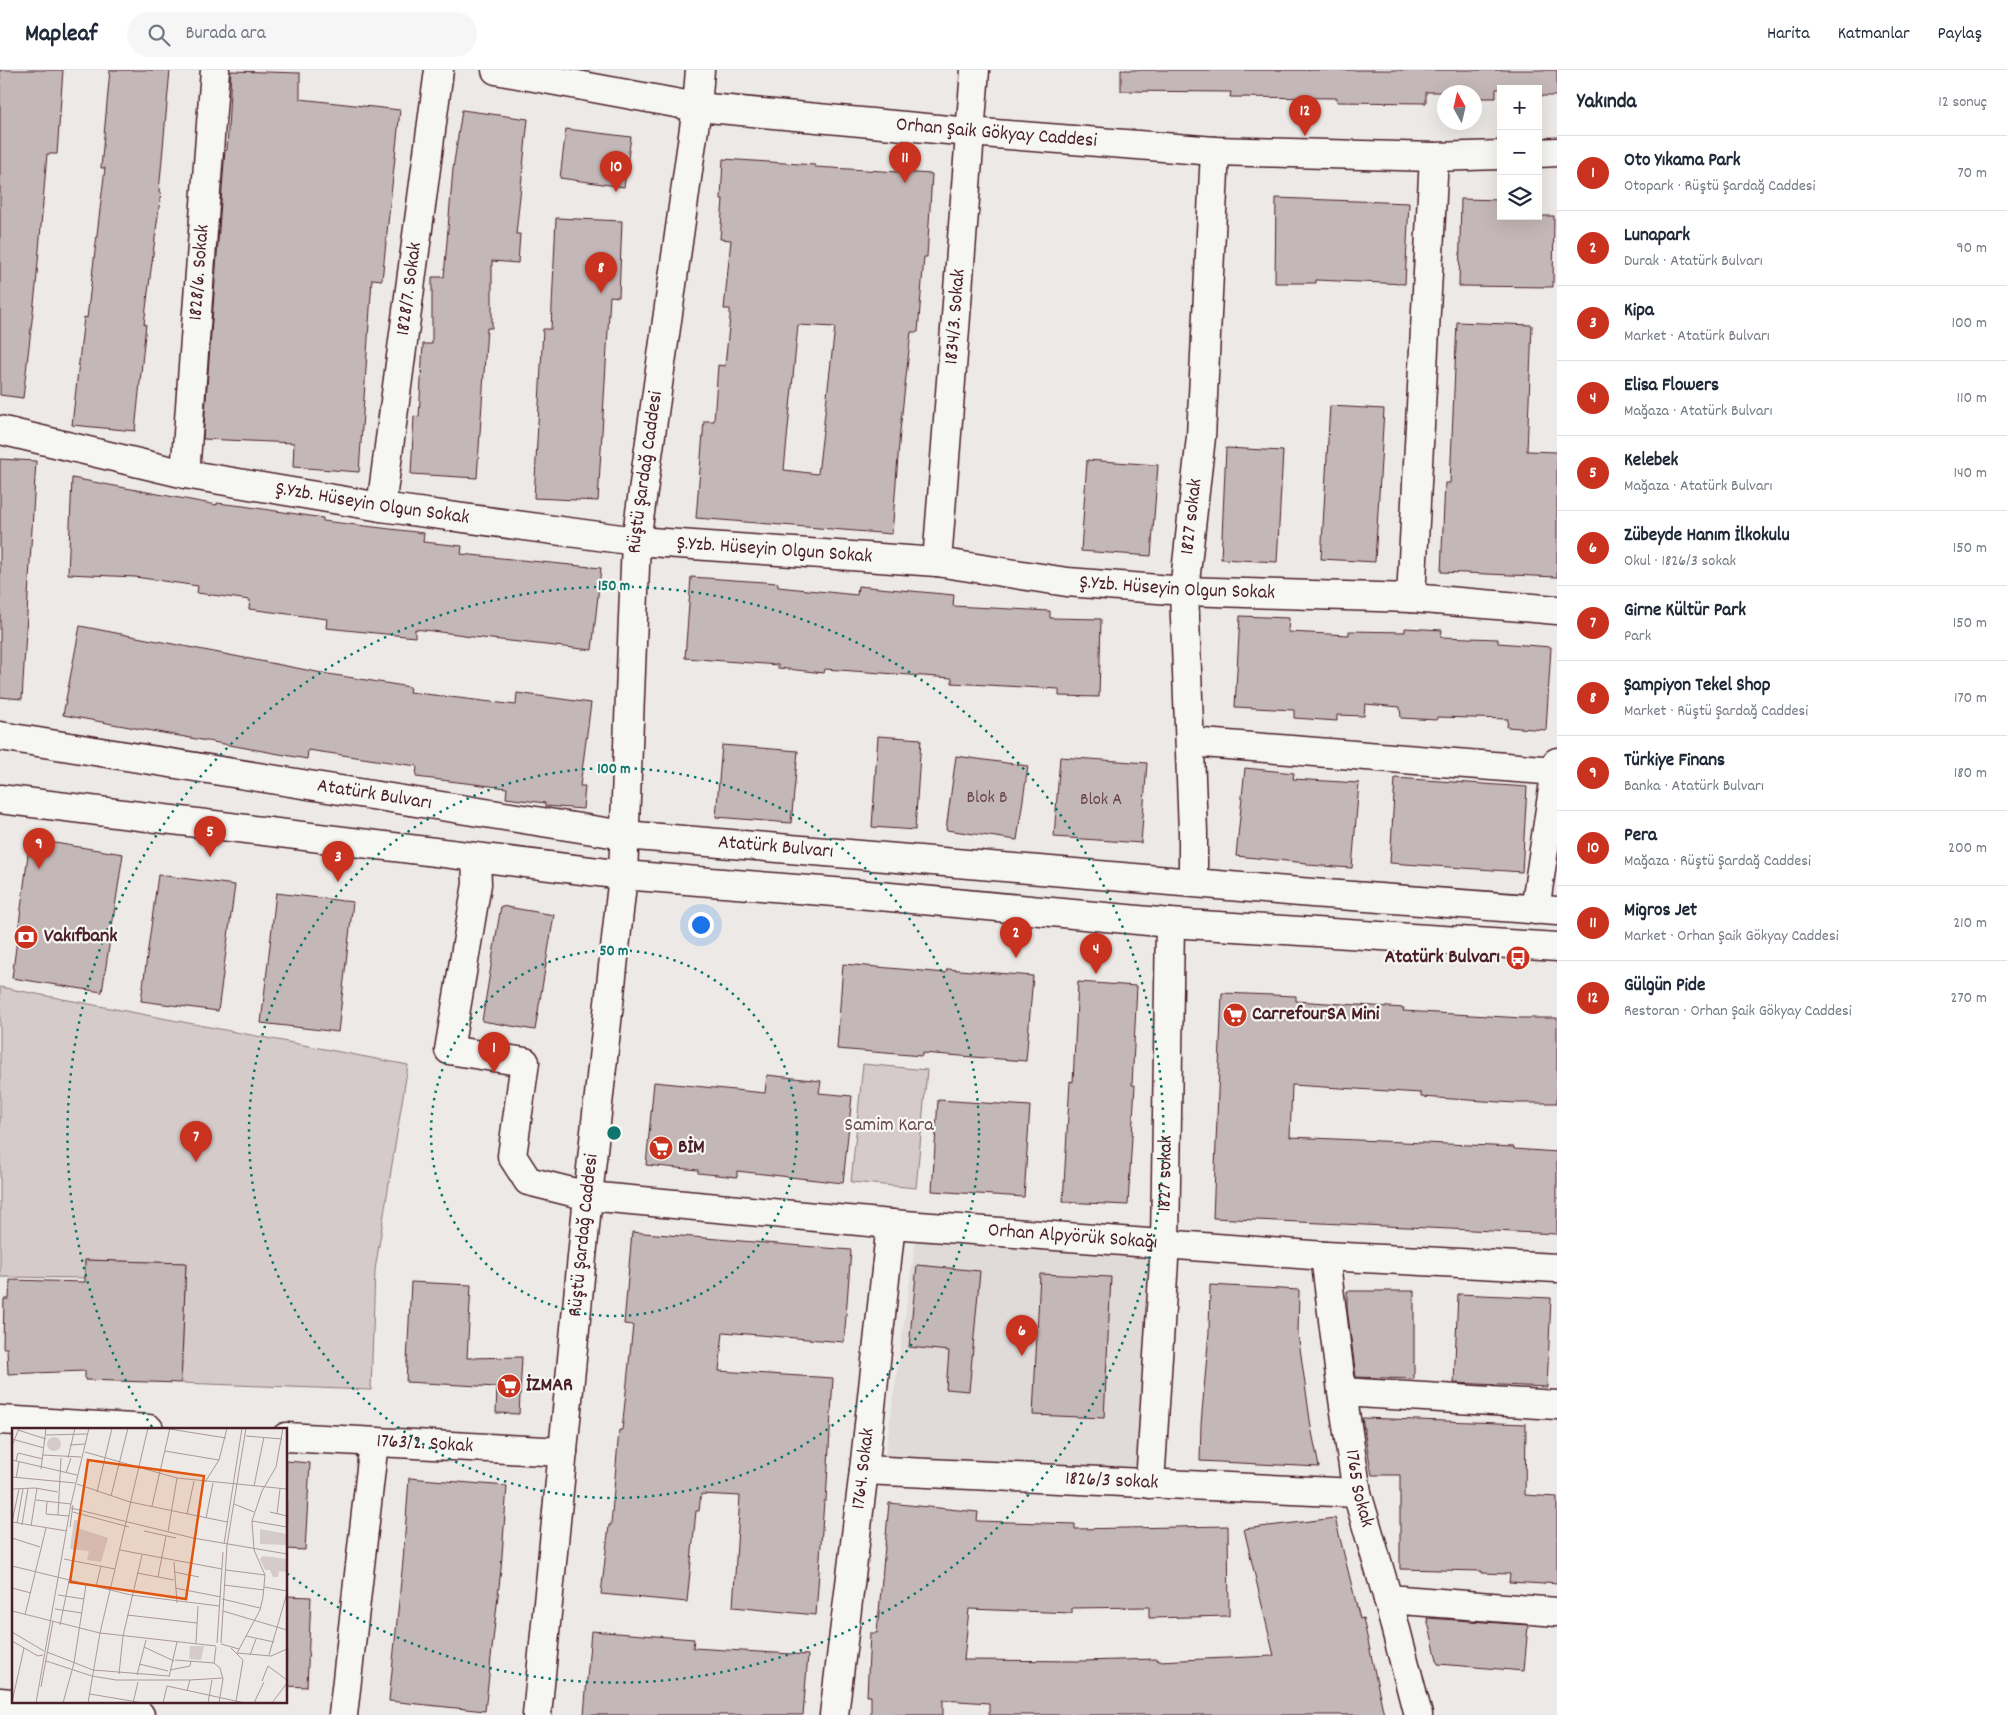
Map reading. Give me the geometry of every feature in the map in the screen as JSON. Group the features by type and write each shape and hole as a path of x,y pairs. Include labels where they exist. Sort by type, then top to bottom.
{"street":[{"name":"1828/6. Sokak","path":"185,474 214,70"},
{"name":"1828/7. Sokak","path":"380,508 439,70"},
{"name":"Orhan Şaik Gökyay Caddesi","path":"496,70 697,107 970,132 1215,151 1434,157 1497,155"},
{"name":"Rüştü Şardağ Caddesi","path":"537,1715 588,1196 624,875 636,541 697,107 700,70"},
{"name":"1834/3. Sokak","path":"937,562 975,70"},
{"name":"1827 sokak","path":"1193,882 1193,832 1184,591 1201,437 1215,151"},
{"path":"1542,153 1557,152"},
{"path":"1411,598 1434,157"},
{"name":"Ş.Yzb. Hüseyin Olgun Sokak","path":"0,430 185,474 380,508 636,541 937,562 1067,582 1184,591 1411,598 1557,610"},
{"name":"Atatürk Bulvarı","path":"0,736 624,835 1546,910"},
{"path":"1190,742 1556,766 1546,910"},
{"name":"Atatürk Bulvarı","path":"0,799 624,875 847,893 1170,923 1557,946"},
{"name":"Orhan Alpyörük Sokağı","path":"476,858 477,884 449,1050 525,1062 512,1156 528,1181 588,1196 891,1224 1326,1256 1557,1268"},
{"name":"1827 sokak","path":"1150,1484 1165,1244 1170,923"},
{"name":"1764. Sokak","path":"834,1715 864,1470 891,1224"},
{"name":"1765 Sokak","path":"1326,1256 1342,1392 1357,1493 1388,1599 1418,1715"},
{"path":"1342,1392 1557,1405"},
{"path":"0,1420 132,1428"},
{"name":"1763/2. Sokak","path":"288,1437 562,1452"},
{"path":"343,1715 374,1442"},
{"name":"1826/3 sokak","path":"864,1470 1357,1493"},
{"path":"1388,1599 1557,1612"},
{"path":"0,1702 140,1715"}],"shaded area":[{"path":"916,1238 1148,1256 1138,1471 885,1457"}],"green space":[{"path":"0,987 408,1065 375,1270 371,1390 181,1383 186,1263 85,1260 85,1278 0,1277"},
{"name":"Samim Kara","path":"863,1064 927,1070 916,1188 851,1182"}],"building":[{"path":"0,70 63,70 57,154 47,154 36,286 23,398 0,395"},
{"path":"110,70 170,70 159,192 161,192 144,324 146,324 135,431 72,425 84,317 87,318 105,168 101,168"},
{"path":"1121,70 1557,70 1557,96 1542,96 1542,85 1497,85 1496,98 1482,98 1482,85 1437,85 1437,92 1426,92 1426,103 1337,102 1337,98 1230,97 1231,92 1121,91"},
{"path":"231,71 300,73 300,99 400,110 382,280 372,279 359,472 293,467 294,443 203,439 225,150 227,150"},
{"path":"462,110 528,119 516,234 520,234 518,263 492,261 492,328 487,328 477,478 411,474 414,416 419,417 423,344 432,344 432,277 444,277 453,169"},
{"path":"566,129 631,137 624,187 560,178"},
{"path":"723,159 932,174 927,257 924,257 918,332 911,332 900,431 892,534 696,518 704,421 714,421 718,365 725,366 730,317 730,309 724,309 731,240 720,239 723,199 721,199","holes":["798,325 835,327 818,474 784,470"]},
{"path":"1276,198 1409,203 1405,284 1316,280 1316,283 1275,283"},
{"path":"1461,199 1497,200 1497,220 1542,220 1542,216 1554,216 1553,287 1459,286"},
{"path":"556,218 622,221 619,297 610,296 598,501 534,498 543,329 551,329"},
{"path":"1457,322 1532,325 1527,451 1557,452 1557,577 1441,572 1445,483 1450,483"},
{"path":"1330,406 1384,409 1375,562 1321,559"},
{"path":"1226,448 1283,451 1277,562 1221,559"},
{"path":"0,459 36,461 22,699 0,697"},
{"path":"1087,460 1158,465 1151,556 1081,551"},
{"path":"72,478 217,505 217,503 243,506 323,518 323,521 424,533 423,542 462,546 461,554 601,568 592,650 415,629 415,637 326,628 327,619 249,609 250,600 197,593 198,586 135,577 68,574"},
{"path":"691,577 778,583 778,587 857,595 858,586 954,595 953,606 1050,611 1050,618 1101,619 1099,697 1059,696 1059,689 952,683 952,678 825,669 824,673 778,668 778,665 685,658"},
{"path":"1240,616 1289,618 1288,632 1349,635 1349,631 1405,632 1405,628 1442,630 1441,637 1498,639 1498,643 1551,647 1546,730 1507,727 1508,719 1437,717 1437,720 1401,718 1400,707 1365,704 1364,716 1337,715 1337,721 1294,718 1294,710 1235,707"},
{"path":"80,626 322,673 410,687 409,692 516,705 517,693 591,703 580,786 585,786 583,809 545,806 545,803 506,798 507,788 416,777 417,766 308,750 307,759 63,715"},
{"path":"878,736 921,739 915,830 872,827"},
{"path":"722,745 798,751 791,823 716,817"},
{"path":"956,756 1028,766 1017,840 946,830"},
{"path":"1060,757 1147,763 1141,843 1054,837"},
{"path":"1245,768 1294,773 1293,779 1359,783 1352,868 1307,865 1307,863 1236,856"},
{"path":"1395,778 1527,787 1522,872 1390,863"},
{"path":"30,839 123,854 102,992 12,978"},
{"path":"158,875 235,885 218,1011 141,1001"},
{"path":"276,893 353,902 338,1032 261,1023"},
{"path":"501,906 554,915 535,1030 482,1021"},
{"path":"843,964 946,973 947,969 1033,976 1026,1061 922,1053 922,1056 837,1049"},
{"path":"1078,982 1137,986 1132,1085 1135,1085 1128,1205 1063,1202 1070,1081 1073,1082"},
{"path":"1222,993 1296,996 1296,1001 1404,1008 1403,1011 1522,1018 1557,1018 1557,1103 1516,1103 1421,1097 1421,1093 1292,1085 1290,1137 1514,1147 1514,1149 1557,1152 1557,1234 1213,1218"},
{"path":"767,1075 821,1081 819,1093 852,1096 843,1183 737,1171 737,1177 698,1173 698,1170 646,1165 654,1082 765,1093"},
{"path":"938,1100 1030,1106 1024,1197 932,1191"},
{"path":"632,1232 851,1250 844,1342 723,1332 719,1371 833,1378 826,1501 824,1501 816,1615 733,1607 740,1496 701,1494 699,1511 696,1511 687,1602 601,1594 609,1525 611,1525 619,1430 622,1430 633,1325 624,1324"},
{"path":"85,1260 186,1263 181,1383 85,1380 85,1371 8,1374 7,1348 3,1348 4,1299 9,1299 10,1280 85,1282"},
{"path":"917,1265 980,1271 969,1391 946,1389 949,1351 909,1347"},
{"path":"1040,1274 1111,1277 1104,1418 1033,1415"},
{"path":"411,1282 471,1285 467,1358 522,1357 519,1414 496,1413 497,1387 406,1382"},
{"path":"1210,1285 1299,1290 1298,1334 1311,1427 1319,1467 1200,1461 1201,1424 1209,1332"},
{"path":"1347,1291 1414,1291 1414,1379 1356,1377 1347,1308"},
{"path":"1458,1294 1551,1298 1547,1387 1454,1383"},
{"path":"1362,1418 1526,1424 1525,1495 1557,1497 1557,1583 1509,1582 1510,1574 1482,1573 1482,1571 1400,1569 1400,1475 1372,1475"},
{"path":"288,1461 310,1463 305,1550 288,1549"},
{"path":"409,1478 507,1486 501,1569 485,1711 389,1701"},
{"path":"889,1503 978,1512 977,1521 1075,1524 1075,1529 1228,1526 1229,1616 1149,1618 1149,1607 1072,1608 1072,1613 969,1609 964,1660 1081,1661 1158,1659 1158,1661 1274,1656 1244,1529 1335,1518 1360,1619 1363,1618 1384,1715 989,1715 989,1703 943,1700 943,1715 871,1715 871,1696 867,1696 870,1633 877,1633"},
{"path":"288,1596 311,1597 307,1687 288,1686"},
{"path":"1427,1618 1528,1625 1524,1671 1438,1664"},
{"path":"591,1631 694,1639 693,1648 808,1655 803,1715 584,1715"}],"place":[{"name":"Gülgün Pide","path":"1305,136"},
{"name":"Migros Jet","path":"905,183"},
{"name":"Pera","path":"616,192"},
{"name":"Şampiyon Tekel Shop","path":"601,293"},
{"name":"Kelebek","path":"210,857"},
{"name":"Türkiye Finans","path":"39,869"},
{"name":"Kipa","path":"338,882"},
{"name":"Vakıfbank","path":"26,937"},
{"name":"Lunapark","path":"1016,958"},
{"name":"Atatürk Bulvarı","path":"1518,958"},
{"name":"Elisa Flowers","path":"1096,974"},
{"name":"CarrefourSA Mini","path":"1235,1015"},
{"name":"Oto Yıkama Park","path":"494,1073"},
{"name":"BİM","path":"661,1148"},
{"name":"Girne Kültür Park","path":"196,1162"},
{"name":"Zübeyde Hanım İlkokulu","path":"1022,1356"},
{"name":"İZMAR","path":"509,1386"}]}
